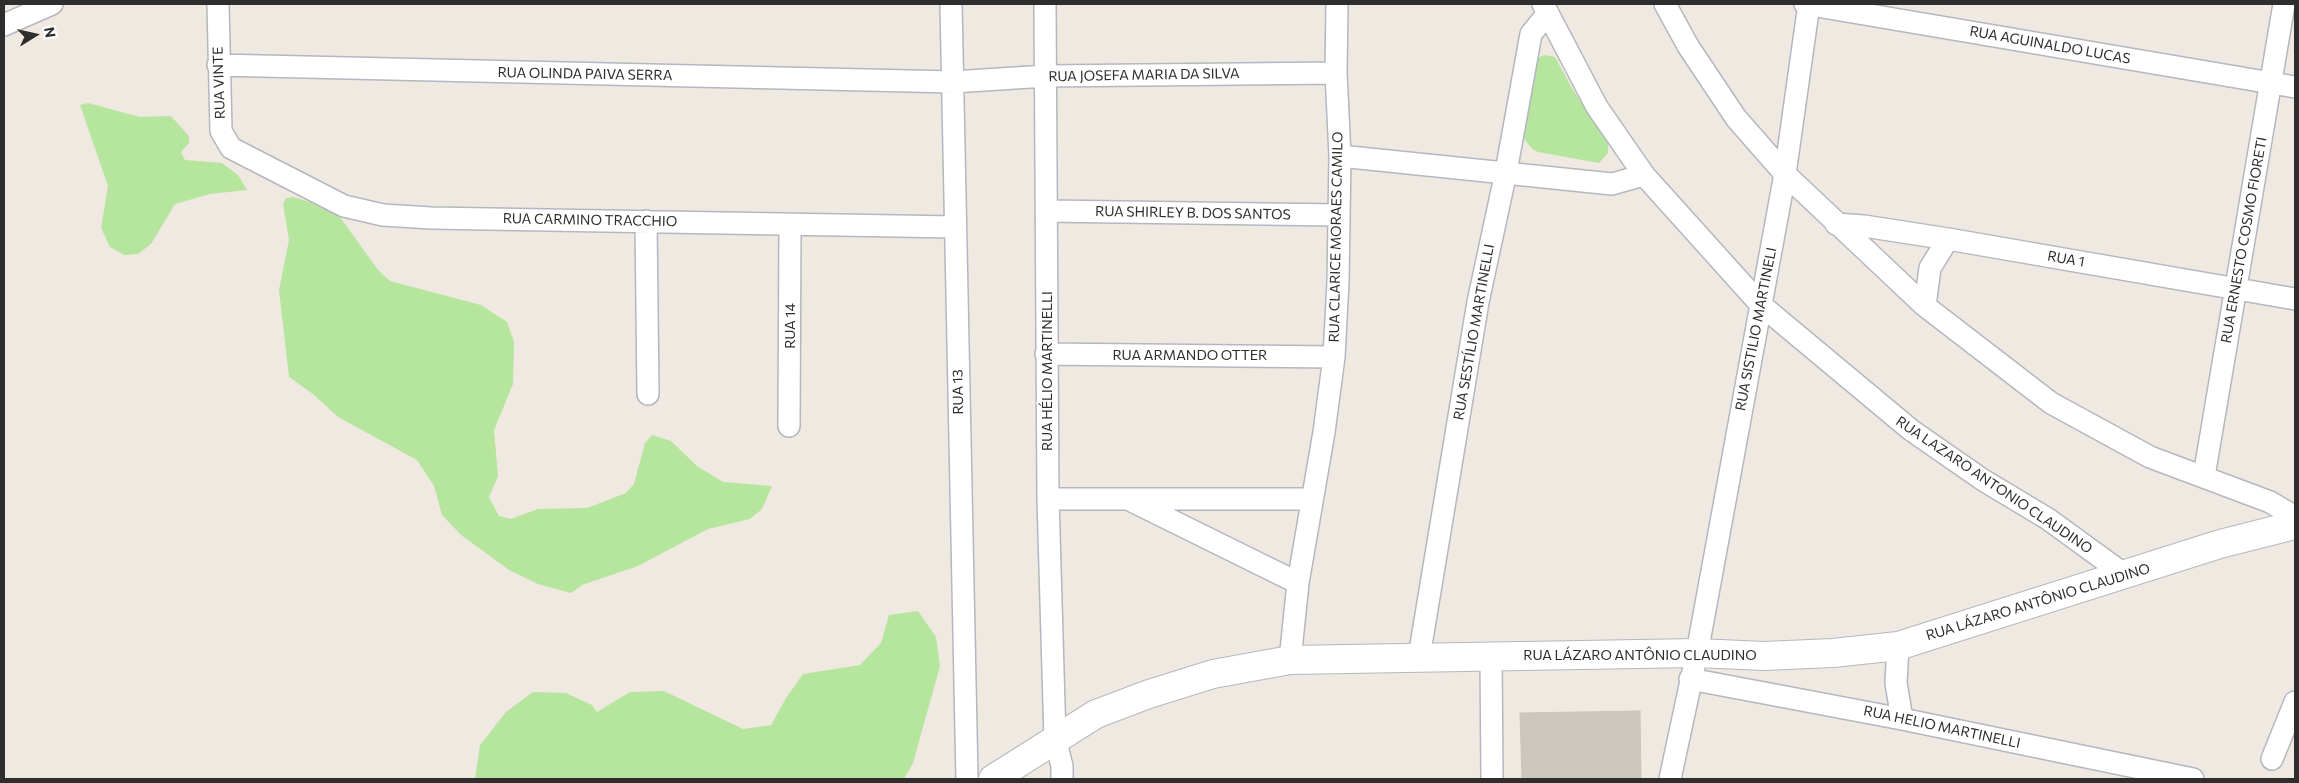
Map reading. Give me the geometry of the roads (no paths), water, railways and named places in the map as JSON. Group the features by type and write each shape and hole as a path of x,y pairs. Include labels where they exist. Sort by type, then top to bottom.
{"main road":[{"name":"RUA LÁZARO ANTÔNIO CLAUDINO","path":"993,779 1096,714 1149,694 1213,674 1290,660 1491,655 1697,653 1764,656 1833,653 1898,646 2220,544 2295,524"}],"street":[{"path":"4,25 52,4"},
{"name":"RUA VINTE","path":"218,4 221,131 231,148 240,154"},
{"name":"RUA 13","path":"951,4 967,779"},
{"name":"RUA HÉLIO MARTINELLI","path":"1045,4 1046,354 1055,739"},
{"name":"RUA CLARICE MORAES CAMILO","path":"1290,660 1298,583 1334,357 1338,282 1340,156 1336,73 1337,4"},
{"path":"1665,4 1688,46 1736,118 1785,174 1925,306 2052,403 2150,457 2270,502 2287,512 2295,524"},
{"name":"RUA SISTILIO MARTINELI","path":"1670,779 1697,653 1785,174 1808,4"},
{"name":"RUA AGUINALDO LUCAS","path":"1808,4 2295,87"},
{"name":"RUA ERNESTO COSMO FIORETI","path":"2204,476 2234,288 2284,4"},
{"name":"RUA SESTÍLIO MARTINELLI","path":"1419,657 1478,302 1506,172 1531,34 1546,8"},
{"name":"RUA LAZARO ANTONIO CLAUDINO","path":"1546,8 1597,107 1644,175 1761,305 1911,430 1983,480 2048,519 2125,575"},
{"name":"RUA OLINDA PAIVA SERRA","path":"218,65 953,82"},
{"name":"RUA JOSEFA MARIA DA SILVA","path":"953,82 1046,76 1336,73"},
{"name":"RUA CARMINO TRACCHIO","path":"240,154 344,206 383,215 431,218 955,227"},
{"path":"1340,156 1612,184 1644,175"},
{"name":"RUA SHIRLEY B. DOS SANTOS","path":"1047,211 1338,215"},
{"path":"646,221 648,394"},
{"name":"RUA 1","path":"1836,224 1864,226 1948,239 2295,299"},
{"name":"RUA 14","path":"789,426 790,225"},
{"path":"1925,306 1930,268 1948,239"},
{"name":"RUA ARMANDO OTTER","path":"1046,354 1334,357"},
{"path":"1128,498 1298,583"},
{"path":"1048,499 1312,499"},
{"path":"1898,646 1896,684 1902,719"},
{"path":"1491,655 1492,779"},
{"name":"RUA HELIO MARTINELLI","path":"1690,679 1902,719 2193,779"},
{"path":"2272,759 2295,702"},
{"path":"1055,739 1062,766 1062,779"}]}
